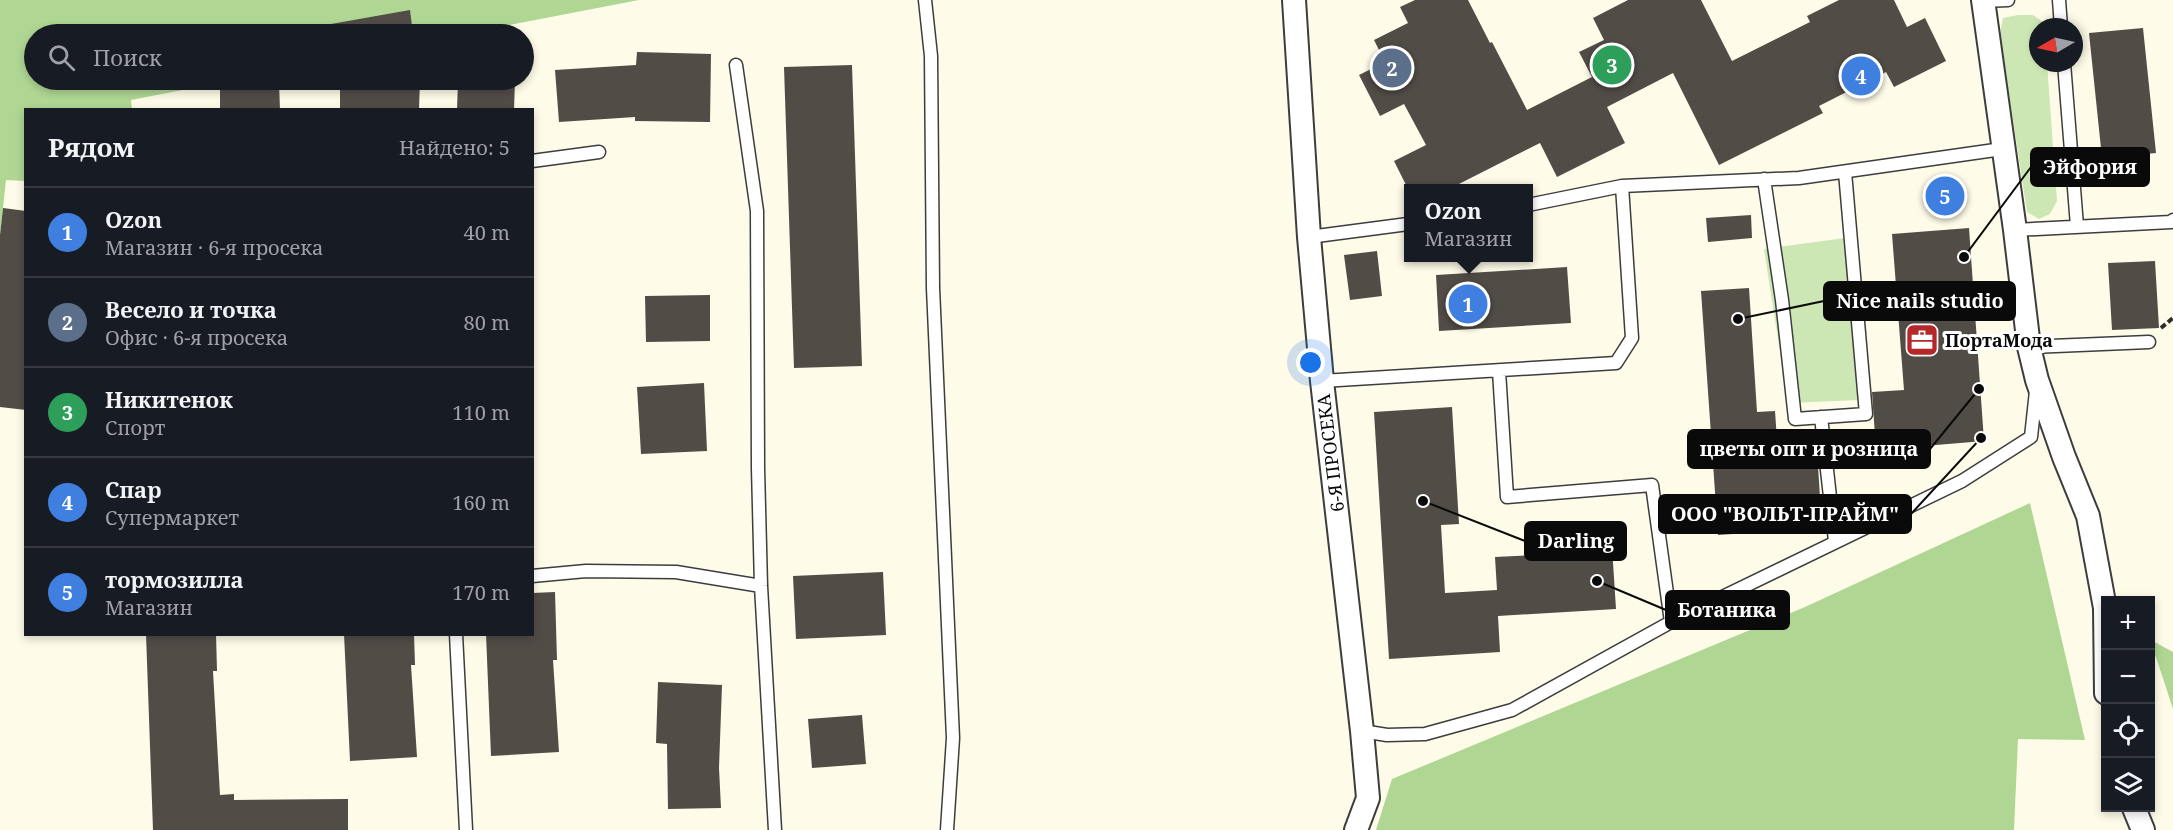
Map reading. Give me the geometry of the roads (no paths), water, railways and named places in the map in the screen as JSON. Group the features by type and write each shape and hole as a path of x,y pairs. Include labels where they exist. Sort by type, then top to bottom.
{"street":[{"name":"6-Я ПРОСЕКА","path":"1294,0 1309,237 1322,381 1368,798 1356,830"},
{"path":"1983,1 2029,347 2037,380 2064,458 2088,516 2105,608 2105,650"},
{"path":"2136,812 2143,830"}],"lane":[{"path":"925,0 931,56 933,288 953,738 947,830"},
{"path":"1983,1 2008,0"},
{"path":"2059,0 2060,18"},
{"path":"736,65 757,211 761,586 776,830"},
{"path":"2065,72 2077,226"},
{"path":"1533,204 1622,186 1799,178 2002,149"},
{"path":"534,161 599,152"},
{"path":"1764,179 1782,300 1795,419 1866,414 1845,172"},
{"path":"1322,381 1616,363 1632,338 1622,186"},
{"path":"2015,230 2172,224"},
{"path":"1309,237 1404,225"},
{"path":"2029,347 2149,342"},
{"path":"1498,371 1507,497 1652,485 1671,622"},
{"path":"1362,731 1387,735 1425,734 1512,710 1671,622 1962,481 2031,437 2037,380"},
{"path":"1821,417 1835,541"},
{"path":"534,576 586,572 676,572 761,586"},
{"path":"456,636 466,830"}],"place":[{"name":"Никитенок","path":"1612,65"},
{"name":"Весело и точка","path":"1392,68"},
{"name":"Спар","path":"1861,76"},
{"name":"тормозилла","path":"1945,196"},
{"name":"Эйфория","path":"1964,257"},
{"name":"Ozon","path":"1468,304"},
{"name":"Nice nails studio","path":"1738,319"},
{"name":"ПортаМода","path":"1922,340"},
{"name":"цветы опт и розница","path":"1979,389"},
{"name":"ООО \"ВОЛЬТ-ПРАЙМ\"","path":"1981,438"},
{"name":"Darling","path":"1423,501"},
{"name":"Ботаника","path":"1597,581"}]}
